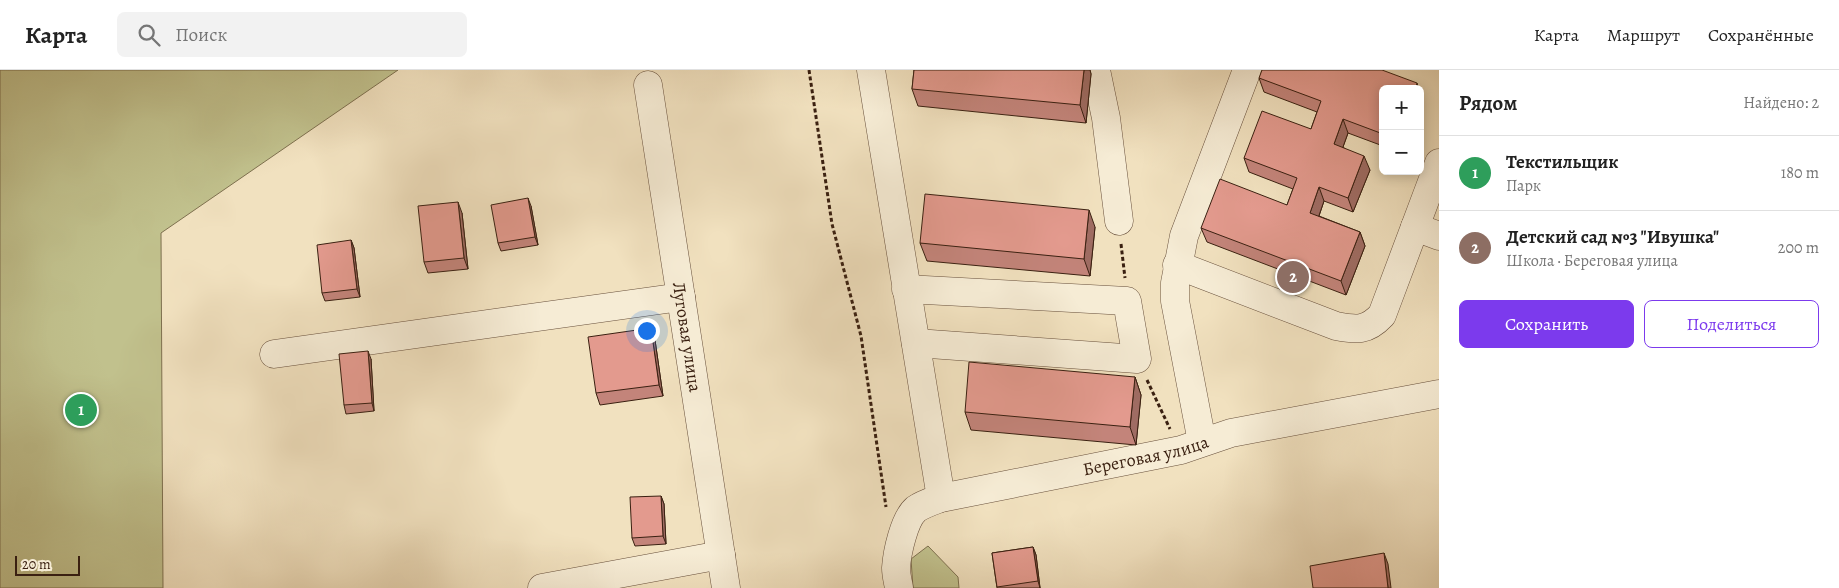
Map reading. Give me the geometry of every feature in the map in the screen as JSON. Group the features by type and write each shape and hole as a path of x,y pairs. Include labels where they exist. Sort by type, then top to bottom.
{"street":[{"path":"871,70 941,498"},
{"path":"1096,70 1106,118 1119,221"},
{"path":"1191,446 1175,301 1177,265 1184,236 1247,70"},
{"name":"Луговая улица","path":"648,85 726,588"},
{"path":"1177,265 1336,326 1351,329 1364,328 1374,323 1382,315 1427,232 1439,163"},
{"path":"906,289 1127,301 1137,359 916,343"},
{"path":"274,354 681,297"},
{"name":"Береговая улица","path":"897,578 904,528 909,517 916,510 941,498 1191,446 1231,433 1439,394"},
{"path":"542,588 721,556"}],"path":[{"path":"809,70 832,224 861,336 887,511"},
{"path":"1119,221 1127,301"},
{"path":"1137,359 1191,446"}],"green space":[{"path":"0,70 398,70 161,233 163,588 0,588"},
{"path":"928,546 958,577 959,588 913,588 911,559"}],"building":[{"path":"914,70 1084,70 1080,105 912,89"},
{"path":"1262,70 1382,70 1417,83 1416,85 1379,85 1379,132 1343,119 1334,144 1364,156 1348,198 1319,187 1310,213 1360,232 1341,281 1201,228 1220,179 1287,205 1297,178 1244,158 1262,111 1311,129 1321,101 1259,78"},
{"path":"925,194 1089,210 1084,259 920,243"},
{"path":"528,198 535,237 498,243 491,205"},
{"path":"458,202 464,258 424,262 418,206"},
{"path":"351,240 357,289 322,293 317,245"},
{"path":"651,328 659,385 596,393 588,337"},
{"path":"368,351 372,403 344,405 339,354"},
{"path":"969,362 1135,377 1130,427 965,412"},
{"path":"661,496 663,536 632,538 630,497"},
{"path":"1033,547 1038,581 997,587 992,553"},
{"path":"1384,553 1388,588 1313,588 1310,566"}],"place":[{"name":"Детский сад №3 \"Ивушка\"","path":"1293,277"},
{"name":"Текстильщик","path":"81,410"}]}
